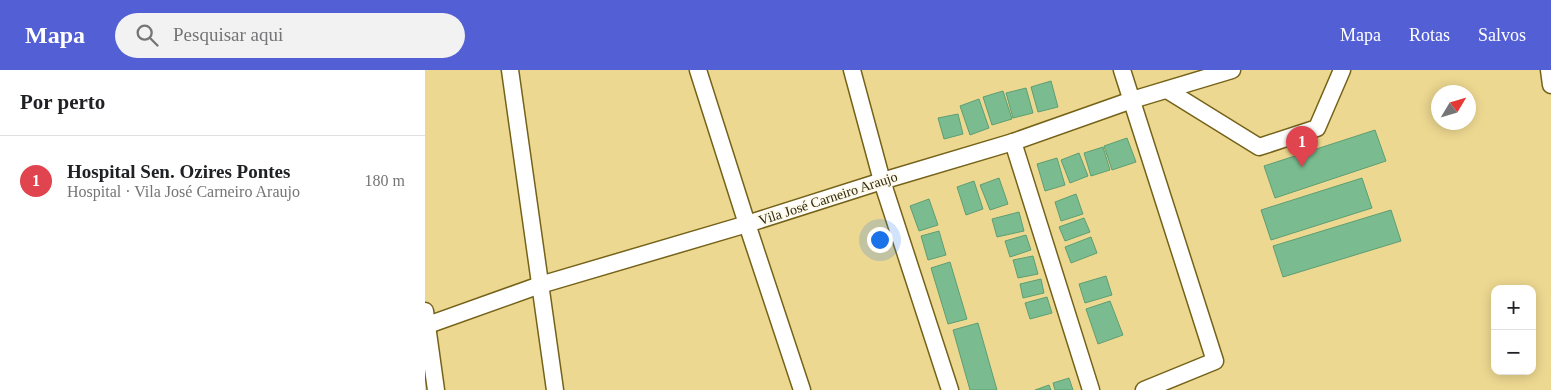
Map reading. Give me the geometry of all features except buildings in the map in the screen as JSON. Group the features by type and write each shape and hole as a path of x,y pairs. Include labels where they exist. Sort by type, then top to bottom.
{"street":[{"path":"510,70 555,390"},
{"path":"699,70 802,390"},
{"path":"852,70 882,181 950,390"},
{"path":"1122,70 1215,361 1144,390"},
{"name":"Vila José Carneiro Araujo","path":"426,321 1013,142 1132,100 1232,70"},
{"path":"1167,90 1259,147 1317,128 1342,70"},
{"path":"1549,70 1551,85"},
{"path":"1013,142 1091,390"},
{"path":"426,321 436,390"}],"place":[{"name":"Hospital Sen. Ozires Pontes","path":"1302,167"}]}
